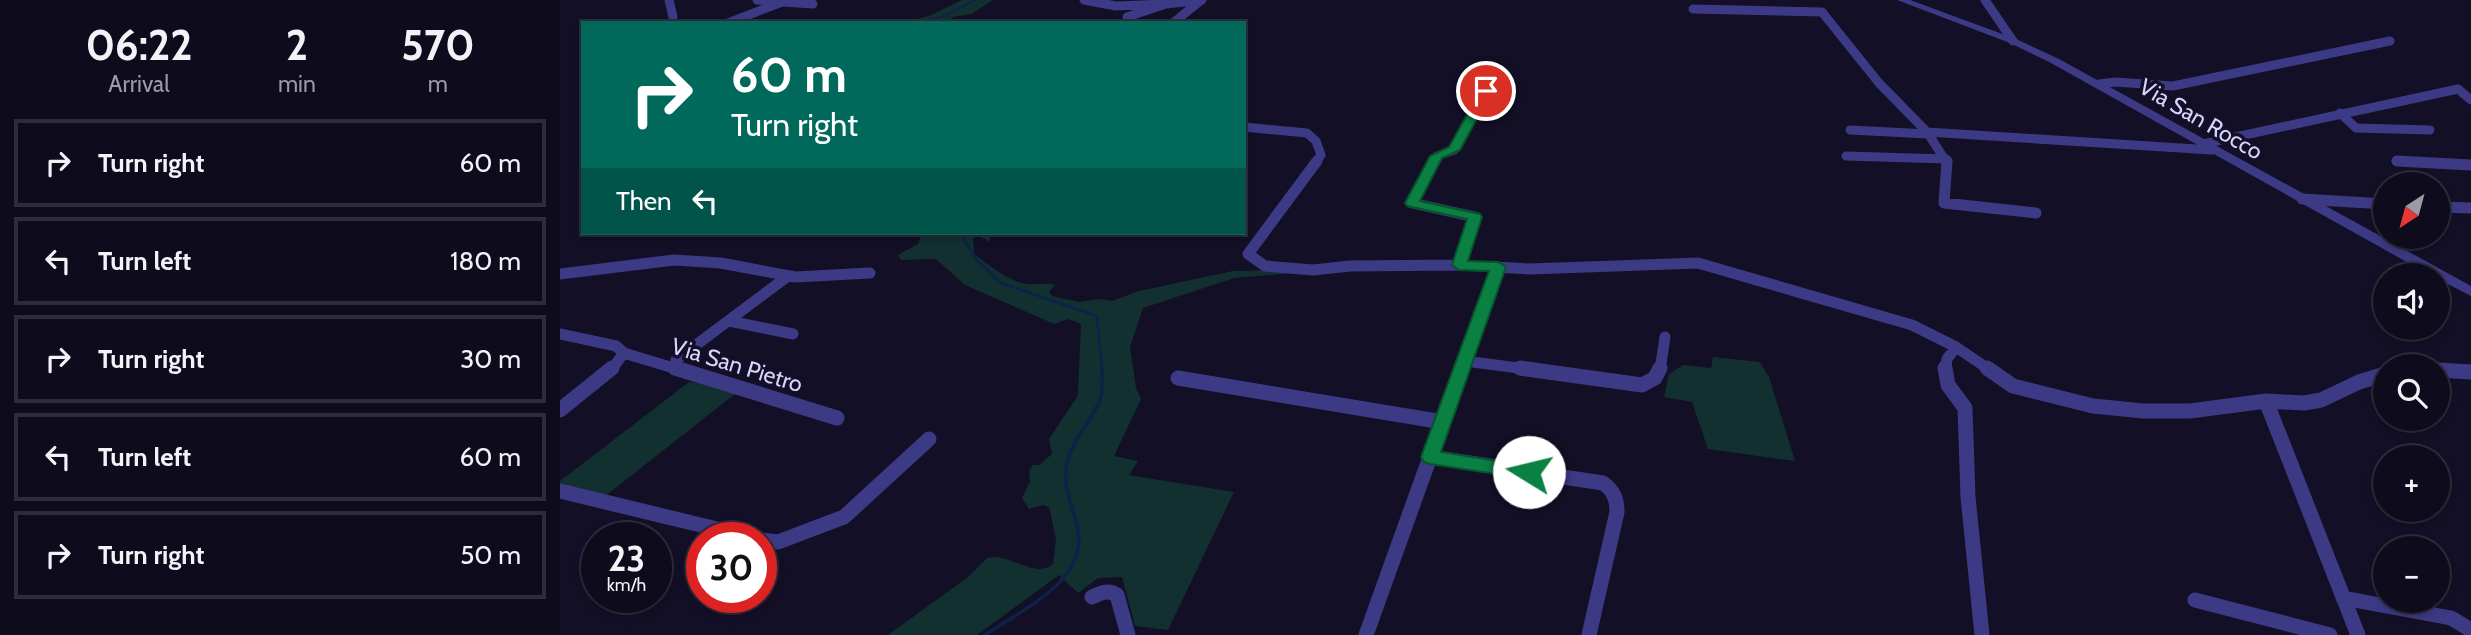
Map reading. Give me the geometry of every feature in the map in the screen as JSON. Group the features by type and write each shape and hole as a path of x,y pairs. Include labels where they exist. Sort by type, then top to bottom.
{"street":[{"path":"668,0 673,17"},
{"path":"757,0 813,4"},
{"path":"1084,0 1116,6 1202,0 1176,21"},
{"name":"Via San Rocco","path":"1902,0 2012,41 2099,84 2207,147 2471,292"},
{"path":"1985,0 2012,41"},
{"path":"733,21 782,1"},
{"path":"1127,17 1166,4"},
{"path":"1693,9 1822,12 1879,83 1928,133 1946,159 1948,167 1944,203 2036,213"},
{"path":"2099,84 2115,82 2173,86 2390,41"},
{"path":"1459,265 1475,217 1412,203 1437,156 1454,150 1497,71"},
{"path":"1850,130 2207,147 2340,113 2458,89 2471,100"},
{"path":"2340,113 2356,128 2430,130"},
{"path":"1246,127 1307,133 1316,141 1321,155 1248,254 1265,266 1313,270 1350,266 1498,267 1698,263 1912,325 1956,346 2013,386 2093,406 2143,411 2190,411 2266,401 2304,403 2321,400 2373,378"},
{"path":"1846,156 1946,159"},
{"path":"2396,161 2471,165"},
{"path":"2302,200 2373,203"},
{"path":"2450,207 2471,208"},
{"path":"560,274 674,260 722,263 788,276 833,277 870,273"},
{"path":"1366,635 1498,267"},
{"path":"676,360 788,276"},
{"path":"729,321 793,334"},
{"name":"Via San Pietro","path":"560,334 616,346 624,353 836,418"},
{"path":"1465,361 1642,385 1651,382 1663,368 1665,337"},
{"path":"1956,346 1945,360 1945,369 1948,385 1962,399 1965,408 1968,498 1982,635"},
{"path":"560,410 607,374 624,353"},
{"path":"2450,371 2471,372"},
{"path":"1178,379 1443,422"},
{"path":"2266,401 2358,635"},
{"path":"777,542 838,520 929,439"},
{"path":"1430,457 1603,483 1613,489 1617,512 1589,635"},
{"path":"560,491 688,522"},
{"path":"1092,597 1104,590 1114,591 1119,596 1128,635"},
{"path":"2343,598 2451,618 2471,630"},
{"path":"2195,600 2330,635"}],"green space":[{"path":"962,0 993,0 971,14 953,17 949,21 910,21 931,15"},
{"path":"977,235 973,239 974,254 997,271 1026,284 1055,285 1049,292 1052,296 1079,302 1100,299 1112,301 1139,291 1233,271 1288,270 1294,273 1234,278 1143,308 1130,347 1136,388 1141,399 1114,456 1138,461 1129,475 1234,492 1168,630 1135,626 1122,577 1098,578 1078,593 1059,575 977,635 888,635 968,577 987,558 1003,558 1038,569 1053,564 1056,539 1049,507 1043,505 1029,509 1022,498 1030,481 1029,471 1033,465 1039,465 1052,454 1049,439 1078,392 1081,324 1068,319 1054,324 965,285 936,259 901,260 898,255 918,244 921,236"},
{"path":"977,235 990,235 990,242"},
{"path":"1713,357 1760,362 1769,377 1795,461 1708,449 1692,402 1664,397 1669,374 1683,365 1711,368"},
{"path":"689,382 702,383 735,394 604,497 560,487 560,481"}],"waterway":[{"path":"928,21 975,0"},
{"path":"961,235 976,259 1001,283 1097,316 1102,370"},
{"path":"985,635 1050,591 1074,562 1079,544 1077,525 1068,494 1067,462 1073,445 1100,400 1102,370"}],"route":[{"path":"1486,91 1454,150 1437,156 1412,203 1475,217 1459,265 1498,267 1430,457 1529,472"}]}
